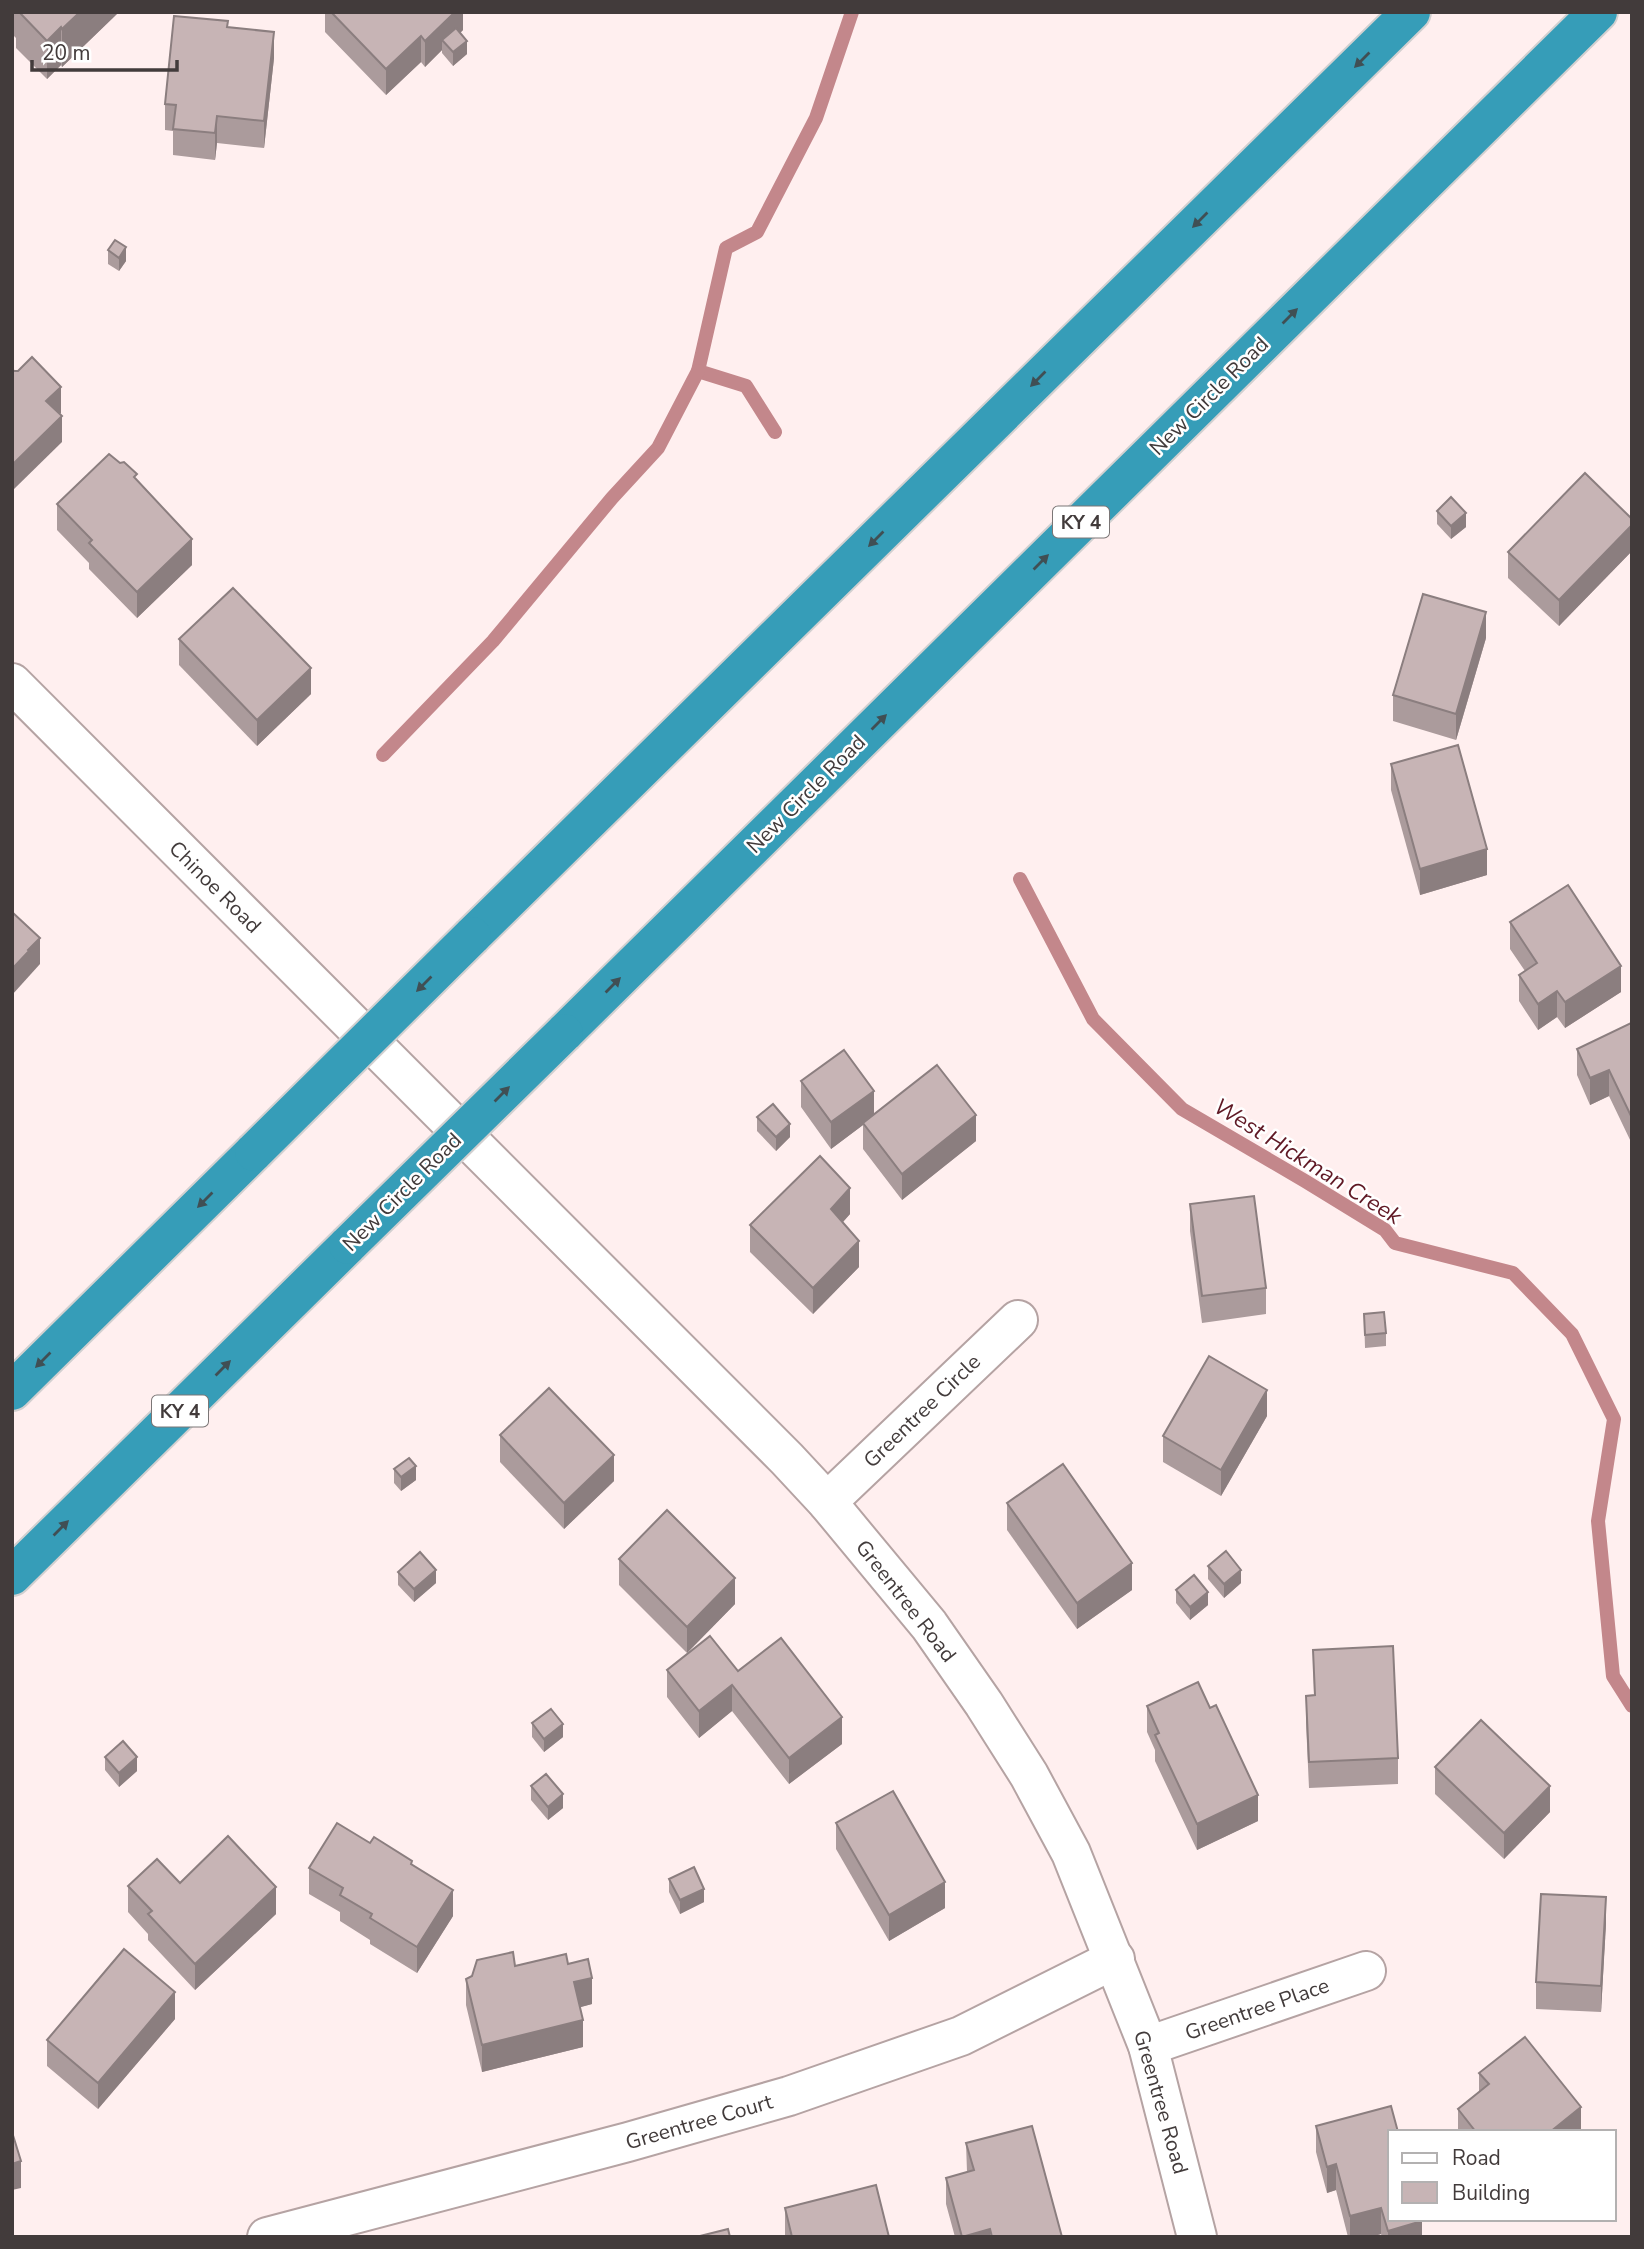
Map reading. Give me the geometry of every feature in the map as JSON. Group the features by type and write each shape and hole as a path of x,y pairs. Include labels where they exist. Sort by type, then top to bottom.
{"highway":[{"path":"12,1391 1411,12"},
{"name":"New Circle Road","path":"12,1576 1598,12"}],"street":[{"name":"Chinoe Road","path":"12,683 420,1090"},
{"name":"Greentree Road","path":"420,1090 827,1502 929,1625 984,1704 1029,1775 1071,1853 1115,1959 1148,2046 1197,2237"},
{"name":"Greentree Circle","path":"827,1502 1018,1320"},
{"name":"Greentree Court","path":"267,2237 628,2142 789,2096 961,2036 1115,1959"},
{"name":"Greentree Place","path":"1148,2046 1366,1971"}],"building":[{"path":"19,12 80,12 47,41"},
{"path":"331,12 455,12 425,41 421,36 386,69"},
{"path":"174,16 228,21 227,27 274,32 264,121 217,116 215,133 173,129 176,105 165,104"},
{"path":"456,28 467,41 453,52 442,40"},
{"path":"115,240 126,247 119,258 108,250"},
{"path":"32,357 61,387 46,401 62,416 12,465 12,369 18,371"},
{"path":"109,454 120,463 124,462 137,474 134,477 192,539 137,592 89,543 92,540 57,504"},
{"path":"1585,473 1632,519 1632,525 1559,600 1508,552"},
{"path":"1451,497 1466,513 1451,526 1437,511"},
{"path":"233,588 311,668 257,720 179,639"},
{"path":"1423,594 1486,612 1456,714 1393,695"},
{"path":"1458,745 1487,849 1420,869 1391,764"},
{"path":"1568,885 1621,966 1565,1002 1557,991 1538,1004 1519,975 1537,963 1510,922"},
{"path":"12,912 40,938 12,969"},
{"path":"1631,1023 1632,1118 1609,1070 1590,1078 1577,1049"},
{"path":"844,1050 874,1091 831,1122 801,1081"},
{"path":"937,1065 976,1115 902,1174 863,1123"},
{"path":"773,1104 790,1124 776,1137 757,1117"},
{"path":"820,1156 850,1188 831,1209 859,1241 813,1288 750,1225"},
{"path":"1254,1196 1266,1288 1202,1296 1190,1204"},
{"path":"1384,1312 1386,1333 1365,1335 1364,1314"},
{"path":"1209,1356 1267,1390 1221,1470 1163,1436"},
{"path":"549,1388 614,1455 564,1503 500,1435"},
{"path":"409,1458 416,1466 401,1477 394,1469"},
{"path":"1063,1464 1132,1563 1077,1603 1007,1503"},
{"path":"667,1510 735,1578 687,1627 619,1559"},
{"path":"1226,1551 1241,1570 1224,1584 1208,1566"},
{"path":"420,1552 436,1570 414,1589 398,1572"},
{"path":"1194,1575 1208,1592 1190,1607 1176,1590"},
{"path":"710,1636 738,1671 781,1638 842,1717 789,1758 732,1685 699,1711 667,1670"},
{"path":"1393,1646 1398,1758 1309,1762 1306,1696 1315,1695 1313,1650"},
{"path":"1198,1682 1210,1708 1216,1705 1258,1795 1197,1824 1155,1735 1159,1733 1147,1706"},
{"path":"551,1709 563,1724 544,1739 532,1723"},
{"path":"1481,1720 1550,1786 1504,1833 1435,1767"},
{"path":"123,1741 137,1757 119,1773 105,1757"},
{"path":"546,1774 563,1794 548,1807 531,1786"},
{"path":"893,1791 945,1882 889,1915 836,1823"},
{"path":"337,1823 370,1843 374,1837 453,1890 417,1947 370,1918 372,1914 340,1895 343,1888 309,1868"},
{"path":"228,1836 276,1887 195,1964 148,1914 152,1911 128,1886 157,1859 180,1883"},
{"path":"694,1867 704,1889 680,1900 669,1879"},
{"path":"1541,1894 1606,1897 1601,1986 1536,1982"},
{"path":"124,1949 175,1992 98,2083 47,2040"},
{"path":"513,1952 515,1966 566,1954 568,1964 588,1959 592,1978 574,1982 583,2020 482,2045 466,1979 472,1976 477,1960"},
{"path":"1525,2037 1581,2107 1552,2130 1474,2130 1458,2109 1489,2084 1479,2073"},
{"path":"1391,2106 1397,2130 1388,2130 1388,2221 1422,2221 1388,2231 1381,2208 1350,2216 1336,2164 1327,2167 1316,2126"},
{"path":"1032,2126 1062,2237 992,2237 990,2229 962,2237 946,2178 974,2170 966,2143"},
{"path":"12,2132 21,2161 12,2164"},
{"path":"876,2185 889,2237 792,2237 785,2208"},
{"path":"728,2229 730,2237 696,2237"}],"waterway":[{"name":"West Hickman Creek","path":"775,432 746,386 698,371 726,248 757,232 816,118 852,12"},
{"path":"383,755 493,641 612,498 658,448 698,371"},
{"name":"West Hickman Creek","path":"1020,879 1093,1019 1182,1109 1385,1230 1395,1243 1513,1273 1572,1334 1614,1419 1598,1521 1613,1676 1632,1706"}]}
